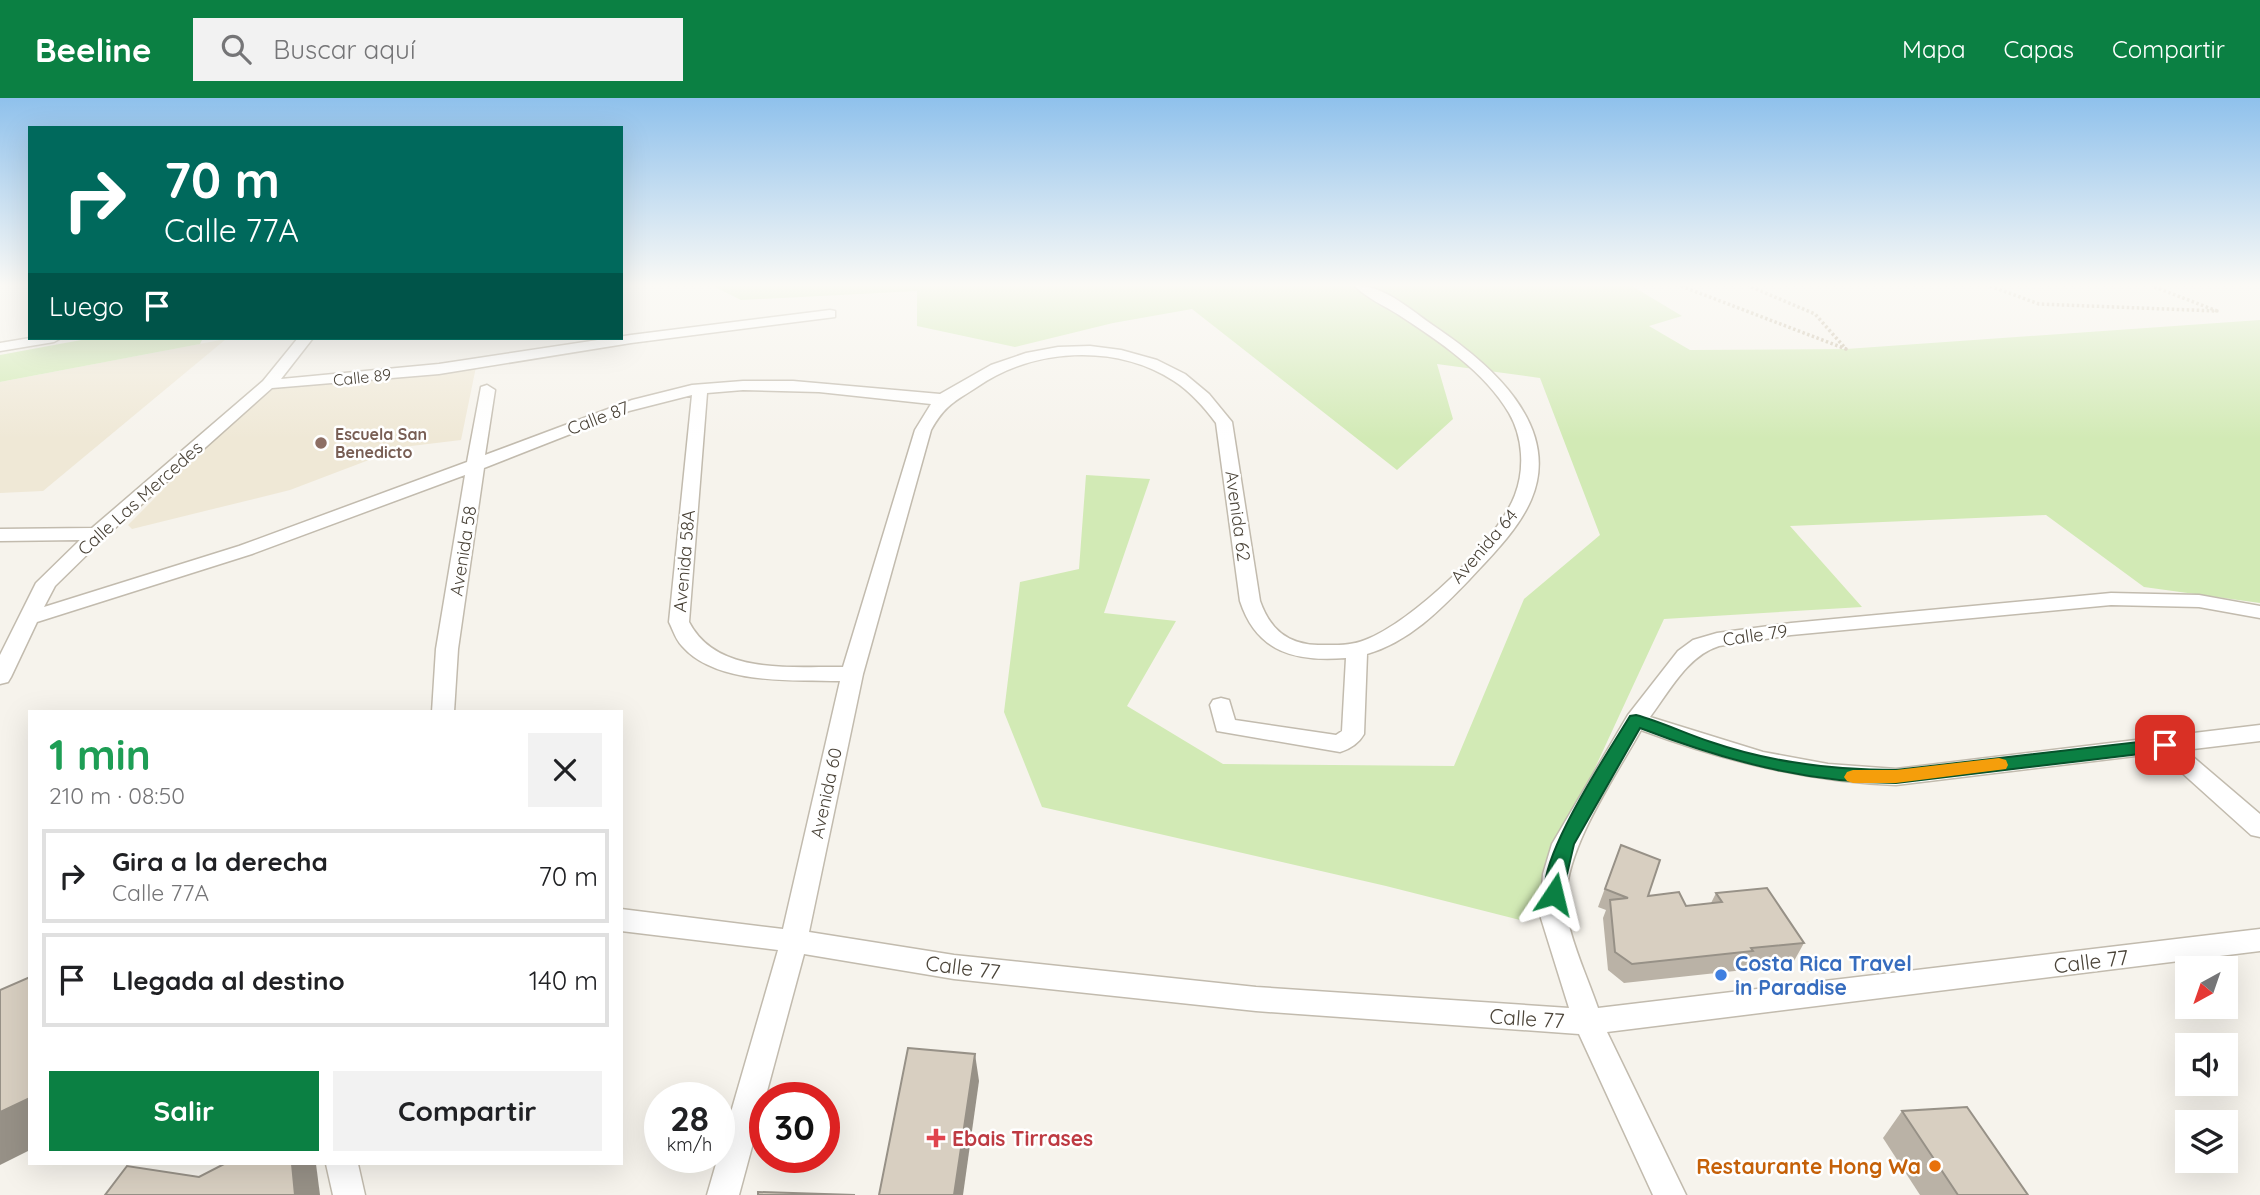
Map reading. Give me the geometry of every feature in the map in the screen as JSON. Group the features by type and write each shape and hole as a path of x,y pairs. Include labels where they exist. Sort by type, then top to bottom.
{"street":[{"name":"Calle 89","path":"268,384 439,369 645,337"},
{"name":"Avenida 64","path":"1298,649 1322,652 1357,649 1369,647 1393,635 1414,621 1482,552 1520,505 1528,480 1527,435 1510,401 1480,369 1440,337"},
{"path":"0,347 42,340"},
{"name":"Calle Las Mercedes","path":"0,677 46,583 97,534 268,384 304,340"},
{"name":"Avenida 62","path":"945,398 998,367 1029,358 1071,352 1105,352 1128,356 1153,363 1181,377 1213,405 1224,422 1255,620 1265,633 1279,643 1298,649"},
{"name":"Calle 87","path":"29,618 206,565 642,402 700,389 776,384 945,398"},
{"name":"Avenida 58A","path":"700,389 679,622 682,636 708,659 731,667 852,674"},
{"name":"Avenida 58","path":"443,710 447,649 487,390"},
{"name":"Avenida 60","path":"723,1195 794,941 852,674 923,430 945,398"},
{"path":"0,535 97,534"},
{"name":"Calle 79","path":"1670,1195 1588,1022 1553,915 1556,874 1565,844 1636,720 1685,656 1700,645 1717,640 1791,629 2111,599 2199,601 2260,612"},
{"path":"1221,705 1225,726 1339,744 1353,734 1357,649"},
{"path":"1636,720 1710,748 1779,765 1854,777 1896,777 2260,733"},
{"path":"2165,745 2260,828"},
{"path":"623,920 794,941"},
{"name":"Calle 77","path":"794,941 954,967 1242,998 1588,1022 2260,940"},
{"path":"342,1165 349,1195"}],"path":[{"path":"1815,337 1846,349 1836,337"}],"shaded area":[{"path":"225,340 43,491 0,493 0,382"},
{"name":"Escuela San Benedicto","path":"477,362 461,440 403,447 290,490 132,529 128,525 265,387 377,379"}],"green space":[{"path":"969,337 1055,337 1015,347"},
{"path":"1228,337 1668,337 1690,350 1846,349 2015,337 2260,337 2260,603 2144,587 2046,515 1790,526 1862,607 1664,619 1524,921 1386,886 1042,807 1004,712 1020,582 1079,569 1086,475 1150,479 1104,613 1176,621 1127,706 1223,764 1454,766 1524,599 1600,535 1540,378 1437,364 1453,419 1397,470"},
{"path":"81,340 202,340 200,344 0,382 0,355"}],"building":[{"path":"1621,845 1660,860 1648,896 1679,892 1686,906 1722,902 1716,893 1767,888 1804,943 1632,964 1615,952 1610,900 1628,898 1605,889"},
{"path":"28,978 28,1099 0,1112 0,990"},
{"name":"Ebais Tirrases","path":"908,1048 975,1054 954,1195 879,1195"},
{"path":"1967,1107 2028,1195 1958,1195 1902,1111"},
{"path":"222,1165 292,1165 295,1195 105,1195 127,1166 199,1177"},
{"path":"758,1192 855,1195 758,1195"}],"slow traffic":[{"path":"1853,777 1896,777 1999,765"}],"place":[{"name":"Escuela San Benedicto","path":"321,443"},
{"name":"Costa Rica Travel in Paradise","path":"1721,975"},
{"name":"Ebais Tirrases","path":"936,1138"},
{"name":"Restaurante Hong Wa","path":"1935,1166"}],"route":[{"path":"1554,894 1556,874 1565,844 1636,720 1710,748 1754,760 1854,777 1896,777 2165,745"}]}
